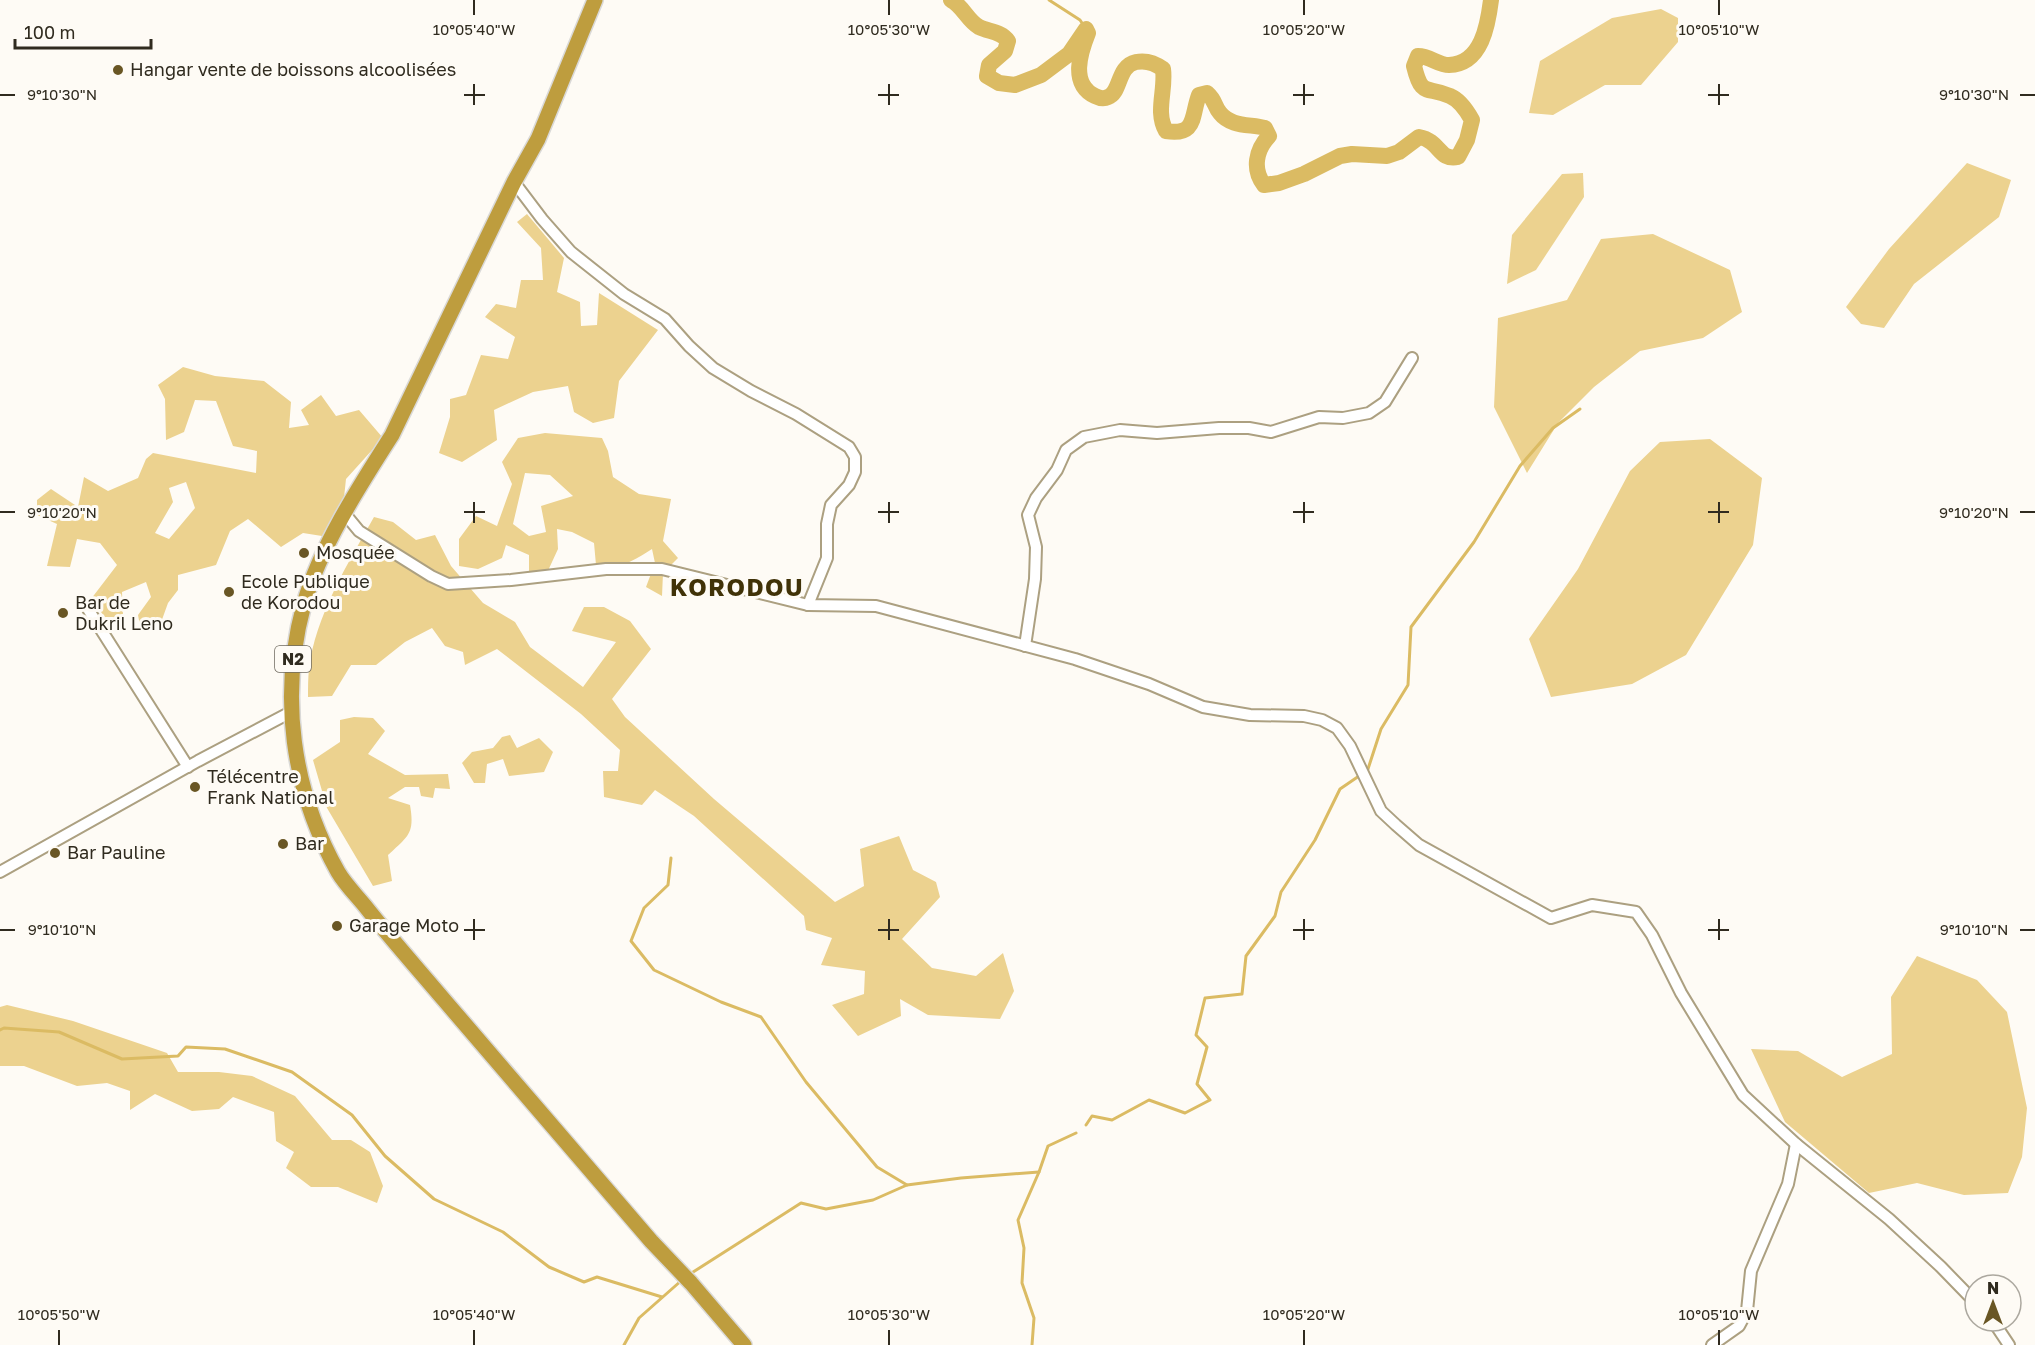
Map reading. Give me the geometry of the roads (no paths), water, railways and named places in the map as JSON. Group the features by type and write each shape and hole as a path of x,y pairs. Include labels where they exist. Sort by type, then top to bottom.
{"highway":[{"name":"N2","path":"595,0 538,139 514,182 392,435 367,474 325,550 304,603 291,666 291,712 302,785 318,831 340,874 389,937 651,1241 691,1283 744,1345"}],"street":[{"path":"514,182 571,252 624,294 665,319 713,368 796,414 849,447 855,457 855,472 849,485 831,505 827,524 827,558 808,605"},
{"path":"1025,646 1035,579 1036,547 1028,515 1036,498 1057,470 1066,450 1084,437 1120,430 1157,433 1249,428 1271,432 1319,417 1343,418 1369,413 1385,402 1412,358"},
{"path":"345,514 359,531 431,576 448,584 511,580 606,569 662,569 808,605 876,606 1085,662 1149,684 1203,707 1250,715 1304,716 1322,720 1337,728 1350,746 1381,810 1419,845 1551,918 1592,905 1636,912 1652,935 1681,993 1743,1095 1796,1144 1889,1219 1963,1289"},
{"path":"88,609 188,767"},
{"path":"0,872 291,712"},
{"path":"1712,1345 1738,1326 1747,1311 1751,1271 1788,1184 1796,1144"}],"waterway":[{"path":"951,0 979,27 1002,35 1008,41 1005,51 989,65 987,76 999,83 1015,85 1041,75 1069,54 1086,29 1088,33 1080,59 1080,76 1087,91 1095,96 1105,98 1112,95 1122,74 1130,64 1140,61 1154,64 1163,69 1161,109 1163,124 1166,131 1176,132 1188,127 1199,95 1207,93 1224,118 1241,124 1265,128 1269,136 1261,147 1257,160 1258,173 1264,185 1279,183 1304,174 1340,156 1352,154 1387,156 1399,152 1419,137 1432,142 1447,156 1458,157 1467,140 1472,120 1457,100 1423,87 1414,66 1418,56 1449,65 1469,58 1476,50 1485,31 1491,0"},
{"path":"1049,0 1080,20 1086,29"},
{"path":"1367,772 1381,729 1408,685 1411,627 1474,542 1520,466 1553,428 1580,409"},
{"path":"1086,1125 1092,1116 1112,1120 1149,1100 1185,1113 1210,1100 1197,1084 1207,1047 1196,1035 1205,998 1242,994 1246,956 1275,916 1281,892 1315,840 1340,789 1359,776"},
{"path":"671,858 668,885 644,908 631,941 654,970 721,1002 761,1017 806,1082 877,1167 907,1185"},
{"path":"0,1030 4,1028 59,1032 122,1059 178,1056 186,1047 225,1049 292,1072 352,1115 385,1156 434,1199 503,1232 549,1267 584,1282 597,1277 662,1297"},
{"path":"1032,1345 1034,1318 1022,1283 1024,1248 1018,1220 1048,1146 1076,1133"},
{"path":"690,1274 801,1203 826,1209 873,1200 907,1185 1039,1172"},
{"path":"624,1345 639,1318 682,1280"}],"place":[{"name":"Hangar vente de boissons alcoolisées","path":"118,70"},
{"name":"Mosquée","path":"304,553"},
{"name":"Ecole Publique de Korodou","path":"229,592"},
{"name":"Bar de Dukril Leno","path":"63,613"},
{"name":"Télécentre Frank National","path":"195,787"},
{"name":"Bar","path":"283,844"},
{"name":"Bar Pauline","path":"55,853"},
{"name":"Garage Moto","path":"337,926"}],"district":[{"name":"KORODOU","path":"737,588"}]}
